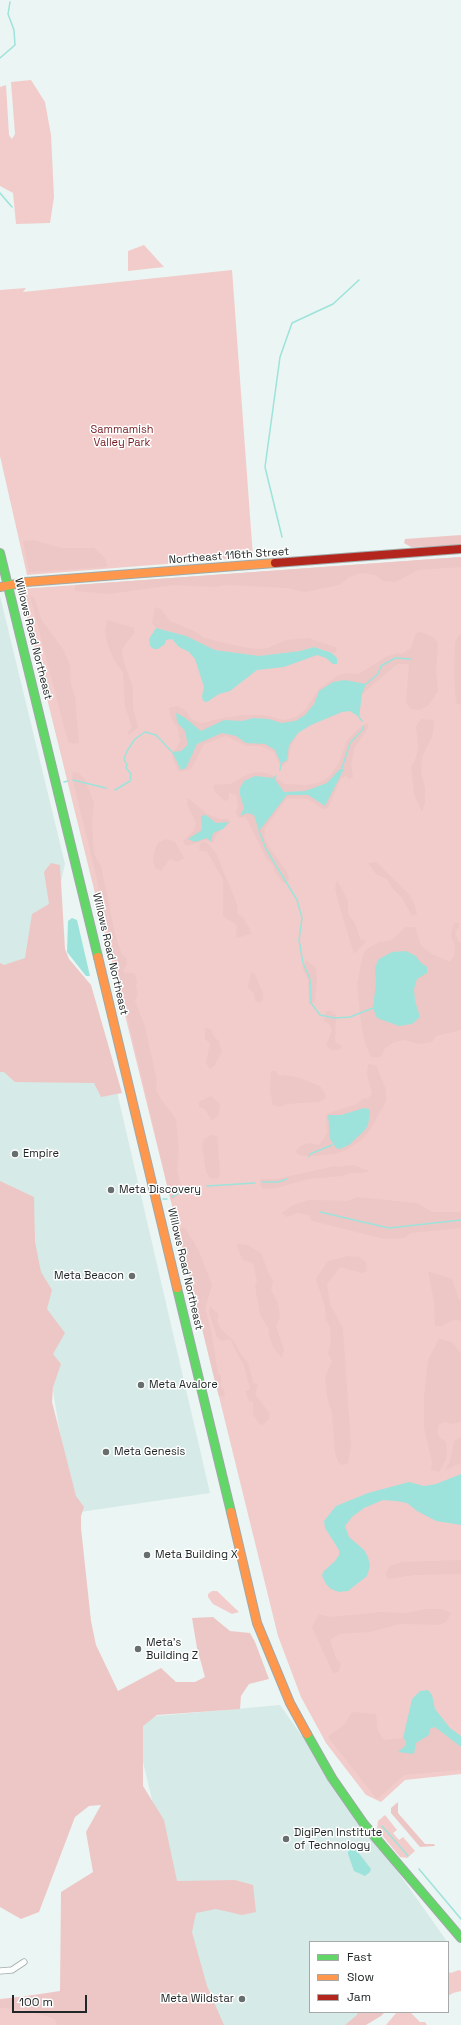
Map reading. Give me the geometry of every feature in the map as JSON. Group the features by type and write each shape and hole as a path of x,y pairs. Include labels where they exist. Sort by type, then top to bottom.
{"main road":[{"name":"Northeast 116th Street","path":"0,587 9,584 461,549"},
{"name":"Willows Road Northeast","path":"0,553 9,584 208,1411 257,1624 290,1702 332,1778 369,1830 461,1938"}],"street":[{"path":"0,1971 12,1970 24,1962"}],"shaded area":[{"path":"461,535 461,546 411,547 404,543 405,539"},
{"path":"34,540 61,548 94,548 105,558 107,567 29,572 23,541"},
{"path":"461,557 461,567 418,570 396,582 383,581 375,575 361,573 349,577 339,585 305,592 287,588 226,585 216,587 174,585 109,594 75,591 75,585"},
{"path":"0,596 65,864 39,976 0,973"},
{"path":"30,596 34,597 42,621 63,649 70,666 71,684 75,697 79,743 73,744 68,742"},
{"path":"155,607 161,609 170,621 194,631 204,638 238,646 257,649 268,648 286,640 309,638 337,648 335,653 314,647 300,651 259,656 215,650 173,632 156,628 152,623"},
{"path":"107,620 134,628 134,633 122,649 123,659 133,688 133,709 138,727 130,734 127,732 132,728 125,706 123,673 113,658 106,640 105,630"},
{"path":"421,632 435,638 438,644 436,672 438,691 428,706 420,710 411,709 406,703 409,664 397,664 362,694 359,717 350,711 342,712 311,725 298,733 290,748 288,761 281,767 274,752 261,746 246,746 226,736 204,744 191,769 179,772 173,760 172,752 177,748 180,740 178,729 171,718 169,708 177,706 185,710 192,720 202,723 244,715 263,715 284,720 296,717 305,710 319,689 337,676 345,673 359,674 386,657 397,653 402,654 411,648 416,633"},
{"path":"460,634 461,705 456,703 454,675 455,642"},
{"path":"421,719 433,720 434,727 432,737 422,757 421,773 425,788 425,803 422,812 414,794 411,767 416,758 418,747 416,727"},
{"path":"368,723 368,728 355,747 351,764 353,777 349,779 346,776 341,778 328,808 323,809 308,799 287,798 265,828 264,837 269,847 287,872 289,879 286,884 282,882 274,870 273,865 266,858 246,817 239,818 236,813 238,806 236,795 229,793 229,799 225,801 215,792 213,785 230,784 251,773 261,772 270,774 285,784 307,785 321,782 331,775 339,763 347,740 358,729"},
{"path":"73,771 79,773 85,780 94,803 92,823 94,854 101,866 115,934 122,955 126,958 127,964 123,970 125,973 134,973 137,981 136,986 138,995 135,1001 145,1027 157,1081 156,1090 176,1119 179,1150 177,1169 182,1191 171,1201 100,902 97,879 72,777"},
{"path":"188,798 207,814 220,819 228,819 230,822 216,835 213,843 206,840 186,846 183,841 194,831 196,823 187,805"},
{"path":"166,839 175,842 184,858 177,862 170,859 161,871 155,868 153,860 158,843"},
{"path":"205,841 216,853 237,904 238,914 243,918 250,929 251,934 236,938 237,925 223,916 223,879 207,852 199,850 200,843"},
{"path":"376,862 409,894 417,914 412,916 402,898 393,889 387,879 376,874 368,863"},
{"path":"51,863 60,865 65,949 69,959 91,985 122,1093 101,1097 94,1083 15,1082 4,1072 0,1072 0,963 4,965 25,958 32,914 49,904 44,872"},
{"path":"337,880 348,901 348,913 356,926 360,939 366,941 354,954 337,898 335,888"},
{"path":"454,923 460,923 455,933 458,941 461,943 461,1030 436,1036 432,1042 419,1044 403,1040 394,1042 385,1048 381,1057 371,1057 365,1043 361,1024 357,984 363,955 367,949 379,942 392,940 406,927 415,927 421,946 432,954 450,962 454,956 455,946 451,936"},
{"path":"306,960 316,968 317,979 315,1002 309,1005 308,980 302,967"},
{"path":"251,972 255,975 263,994 263,999 260,1003 255,1001 254,994 248,987"},
{"path":"326,1011 331,1011 336,1015 335,1042 342,1046 340,1050 331,1050 326,1045 332,1031 329,1024 324,1021"},
{"path":"205,1028 211,1029 213,1035 219,1042 222,1052 214,1066 210,1069 206,1063 210,1043 205,1039"},
{"path":"368,1064 376,1065 386,1090 386,1101 370,1130 361,1140 347,1150 335,1154 303,1156 297,1154 296,1151 300,1146 309,1143 319,1145 323,1140 327,1133 326,1114 357,1104 363,1098 367,1099 372,1094 367,1074"},
{"path":"111,1066 210,1493 73,1513 23,1207 0,1199 0,1069"},
{"path":"271,1071 275,1071 279,1076 285,1075 300,1078 320,1086 325,1094 325,1099 319,1102 288,1104 279,1107 273,1105 270,1091"},
{"path":"211,1096 220,1104 219,1114 212,1121 205,1109 199,1107 199,1102"},
{"path":"212,1135 217,1136 220,1175 217,1179 210,1178 206,1172 202,1145 204,1139"},
{"path":"353,1165 369,1171 362,1173 350,1173 342,1176 309,1179 277,1188 263,1189 260,1185 261,1179 277,1179 334,1166 338,1167"},
{"path":"0,1181 34,1197 35,1242 41,1272 52,1290 47,1309 65,1333 53,1354 61,1364 53,1387 52,1402 76,1496 84,1507 81,1516 81,1528 91,1621 96,1645 118,1691 161,1668 176,1682 195,1682 205,1677 197,1648 192,1618 213,1617 230,1631 250,1633 269,1679 249,1684 241,1696 240,1709 157,1715 143,1726 143,1786 164,1820 177,1881 235,1880 253,1885 256,1912 242,1915 216,1909 196,1913 192,1932 207,1986 224,2025 57,2025 55,2019 23,2009 0,2008 0,2000 60,1991 61,1892 93,1872 86,1832 101,1805 89,1806 75,1817 39,1912 21,1919 0,1907"},
{"path":"357,1197 417,1203 432,1212 461,1212 461,1228 411,1233 404,1238 384,1239 312,1221 309,1215 297,1213 287,1217 282,1213 292,1206 308,1200 348,1201"},
{"path":"184,1227 198,1249 212,1285 205,1309 211,1330 218,1374 221,1376 221,1387 224,1390 225,1397 219,1396 216,1386 178,1230"},
{"path":"238,1244 247,1245 261,1253 273,1281 271,1290 278,1303 280,1317 276,1326 284,1350 282,1358 273,1347 268,1332 269,1329 260,1315 255,1286 257,1281 253,1263 243,1260 237,1247"},
{"path":"348,1256 359,1257 366,1262 367,1271 362,1273 340,1267 327,1284 330,1304 343,1329 351,1446 348,1463 342,1465 338,1462 335,1453 332,1413 327,1397 325,1377 332,1361 328,1354 331,1340 330,1327 326,1320 325,1307 316,1279 328,1261"},
{"path":"428,1271 452,1279 459,1300 461,1299 461,1321 454,1320 442,1326 435,1326 434,1302"},
{"path":"210,1306 219,1315 217,1321 220,1328 233,1340 240,1353 248,1363 253,1382 258,1385 255,1394 269,1413 269,1419 262,1425 259,1424 253,1414 253,1402 249,1401 245,1391 250,1389 244,1366 230,1339 222,1341 217,1337 209,1312"},
{"path":"439,1338 453,1343 461,1354 461,1422 453,1424 444,1422 439,1425 437,1431 439,1437 446,1442 447,1450 446,1460 439,1472 431,1470 432,1462 424,1428 424,1397 428,1360"},
{"path":"461,1437 461,1463 445,1470 450,1462 454,1441"},
{"path":"461,1560 461,1574 414,1575 389,1579 385,1574 389,1566 402,1562"},
{"path":"427,1609 441,1609 451,1613 446,1622 440,1625 400,1624 370,1632 339,1634 330,1640 336,1658 341,1664 338,1672 333,1673 312,1627 319,1614 329,1617 382,1612 405,1613"},
{"path":"280,1705 446,1940 309,1941 309,2013 361,2013 346,2025 212,2025 193,1972 139,1745 141,1724 157,1716"},
{"path":"352,1712 376,1714 378,1731 384,1740 403,1738 406,1741 406,1745 399,1751 403,1752 415,1751 414,1747 416,1743 429,1735 430,1729 435,1727 461,1747 461,1770 404,1775 377,1799 328,1737 345,1724"},
{"path":"398,1802 398,1813 425,1844 434,1844 435,1846 420,1847 391,1813 391,1808"},
{"path":"358,2013 384,2013 366,2025 345,2025"}],"green space":[{"path":"31,80 45,102 51,135 54,197 50,223 16,224 13,193 0,186 0,87 6,85 9,135 12,139 15,134 11,82"},
{"path":"144,245 164,267 128,271 128,251"},
{"name":"Sammamish Valley Park","path":"232,270 253,557 27,575 0,456 0,290 26,288 23,292"},
{"path":"461,557 461,1774 405,1780 381,1802 366,1795 326,1743 301,1697 278,1636 20,589"},
{"path":"212,1591 217,1591 239,1612 232,1614 213,1604 208,1597 208,1594"},
{"path":"385,1815 397,1830 393,1833 399,1840 403,1837 415,1851 407,1858 400,1857 377,1829 378,1821"},
{"path":"459,1970 461,1971 461,1991 449,1995 449,1972"},
{"path":"82,1990 85,2025 0,2025 0,1999"},
{"path":"396,2013 411,2013 420,2022 425,2022 427,2025 386,2025"}],"water":[{"path":"156,628 186,636 215,650 259,656 300,651 314,647 332,653 337,658 337,664 333,664 326,658 317,655 284,667 257,670 230,691 219,694 207,702 203,701 202,696 204,687 195,659 189,652 179,647 172,639 166,640 165,644 158,649 154,649 150,646 149,639"},
{"path":"345,680 366,684 362,694 359,717 350,711 342,712 311,725 298,733 289,745 287,760 281,764 275,750 265,744 246,743 236,736 222,733 197,744 186,768 181,770 172,752 181,751 188,745 185,731 177,722 176,713 184,717 201,731 224,720 242,721 253,718 269,719 281,723 295,721 305,715 314,704 319,691 333,682"},
{"path":"340,769 344,769 325,806 308,795 287,795 259,831 254,815 247,813 240,816 244,808 240,795 240,788 244,781 255,776 274,778 284,792 305,791 327,783"},
{"path":"206,815 216,823 229,822 223,829 213,833 211,842 207,838 195,842 188,839 202,830 201,816"},
{"path":"72,918 77,920 90,976 86,976 67,952 68,921"},
{"path":"406,951 416,956 420,962 427,967 427,973 417,979 414,989 415,1001 420,1017 412,1024 399,1026 377,1018 373,1008 376,982 375,967 379,959 392,952"},
{"path":"364,1108 369,1109 370,1113 368,1125 365,1130 349,1145 340,1149 336,1148 330,1139 328,1115 341,1115"},
{"path":"461,1474 461,1525 436,1521 417,1511 407,1503 396,1501 383,1500 364,1508 352,1517 345,1526 349,1537 364,1550 368,1557 370,1566 367,1576 348,1591 339,1592 331,1589 326,1584 322,1576 323,1572 335,1561 339,1555 339,1550 325,1528 324,1521 336,1506 368,1493 409,1482 424,1486 436,1484"},
{"path":"428,1690 432,1695 435,1709 450,1728 461,1736 461,1747 435,1727 430,1729 429,1735 416,1743 414,1754 398,1752 406,1745 406,1741 403,1738 412,1699 420,1691"},
{"path":"348,1839 371,1869 365,1876 354,1871 348,1854"}],"waterway":[{"path":"0,58 15,45 14,30 8,14 10,2"},
{"path":"0,193 12,207"},
{"path":"282,537 265,467 280,357 292,323 333,304 359,280"},
{"path":"366,684 378,674 381,666 395,658 411,659"},
{"path":"359,717 362,721"},
{"path":"342,768 350,743 363,729 363,726"},
{"path":"115,790 130,781 131,774 126,768 127,765 124,759 127,751 135,739 145,732 156,735 172,752"},
{"path":"280,770 281,764"},
{"path":"73,780 106,788"},
{"path":"64,782 68,781"},
{"path":"259,831 266,849 297,900 302,918 299,940 303,963 310,979 311,1003 320,1015 335,1018 350,1017 373,1008"},
{"path":"309,1157 310,1154 332,1145"},
{"path":"262,1182 278,1182 287,1179"},
{"path":"207,1186 255,1183"},
{"path":"172,1197 184,1190 201,1188"},
{"path":"320,1212 389,1228 461,1220"},
{"path":"382,1826 408,1856"},
{"path":"419,1869 461,1919"}],"traffic: fast":[{"path":"0,553 98,957"},
{"path":"177,1288 231,1512"},
{"path":"307,1734 332,1778 364,1824 461,1938"}],"traffic: slow":[{"path":"0,587 26,582 275,563"},
{"path":"98,957 177,1288"},
{"path":"231,1512 257,1623 290,1703 307,1734"}],"traffic: jam":[{"path":"275,563 461,549"}],"place":[{"name":"Empire","path":"15,1154"},
{"name":"Meta Discovery","path":"111,1190"},
{"name":"Meta Beacon","path":"132,1276"},
{"name":"Meta Avalore","path":"141,1385"},
{"name":"Meta Genesis","path":"106,1452"},
{"name":"Meta Building X","path":"147,1555"},
{"name":"Meta's Building Z","path":"138,1649"},
{"name":"DigiPen Institute of Technology","path":"286,1839"},
{"name":"Meta Wildstar","path":"242,1999"}]}
